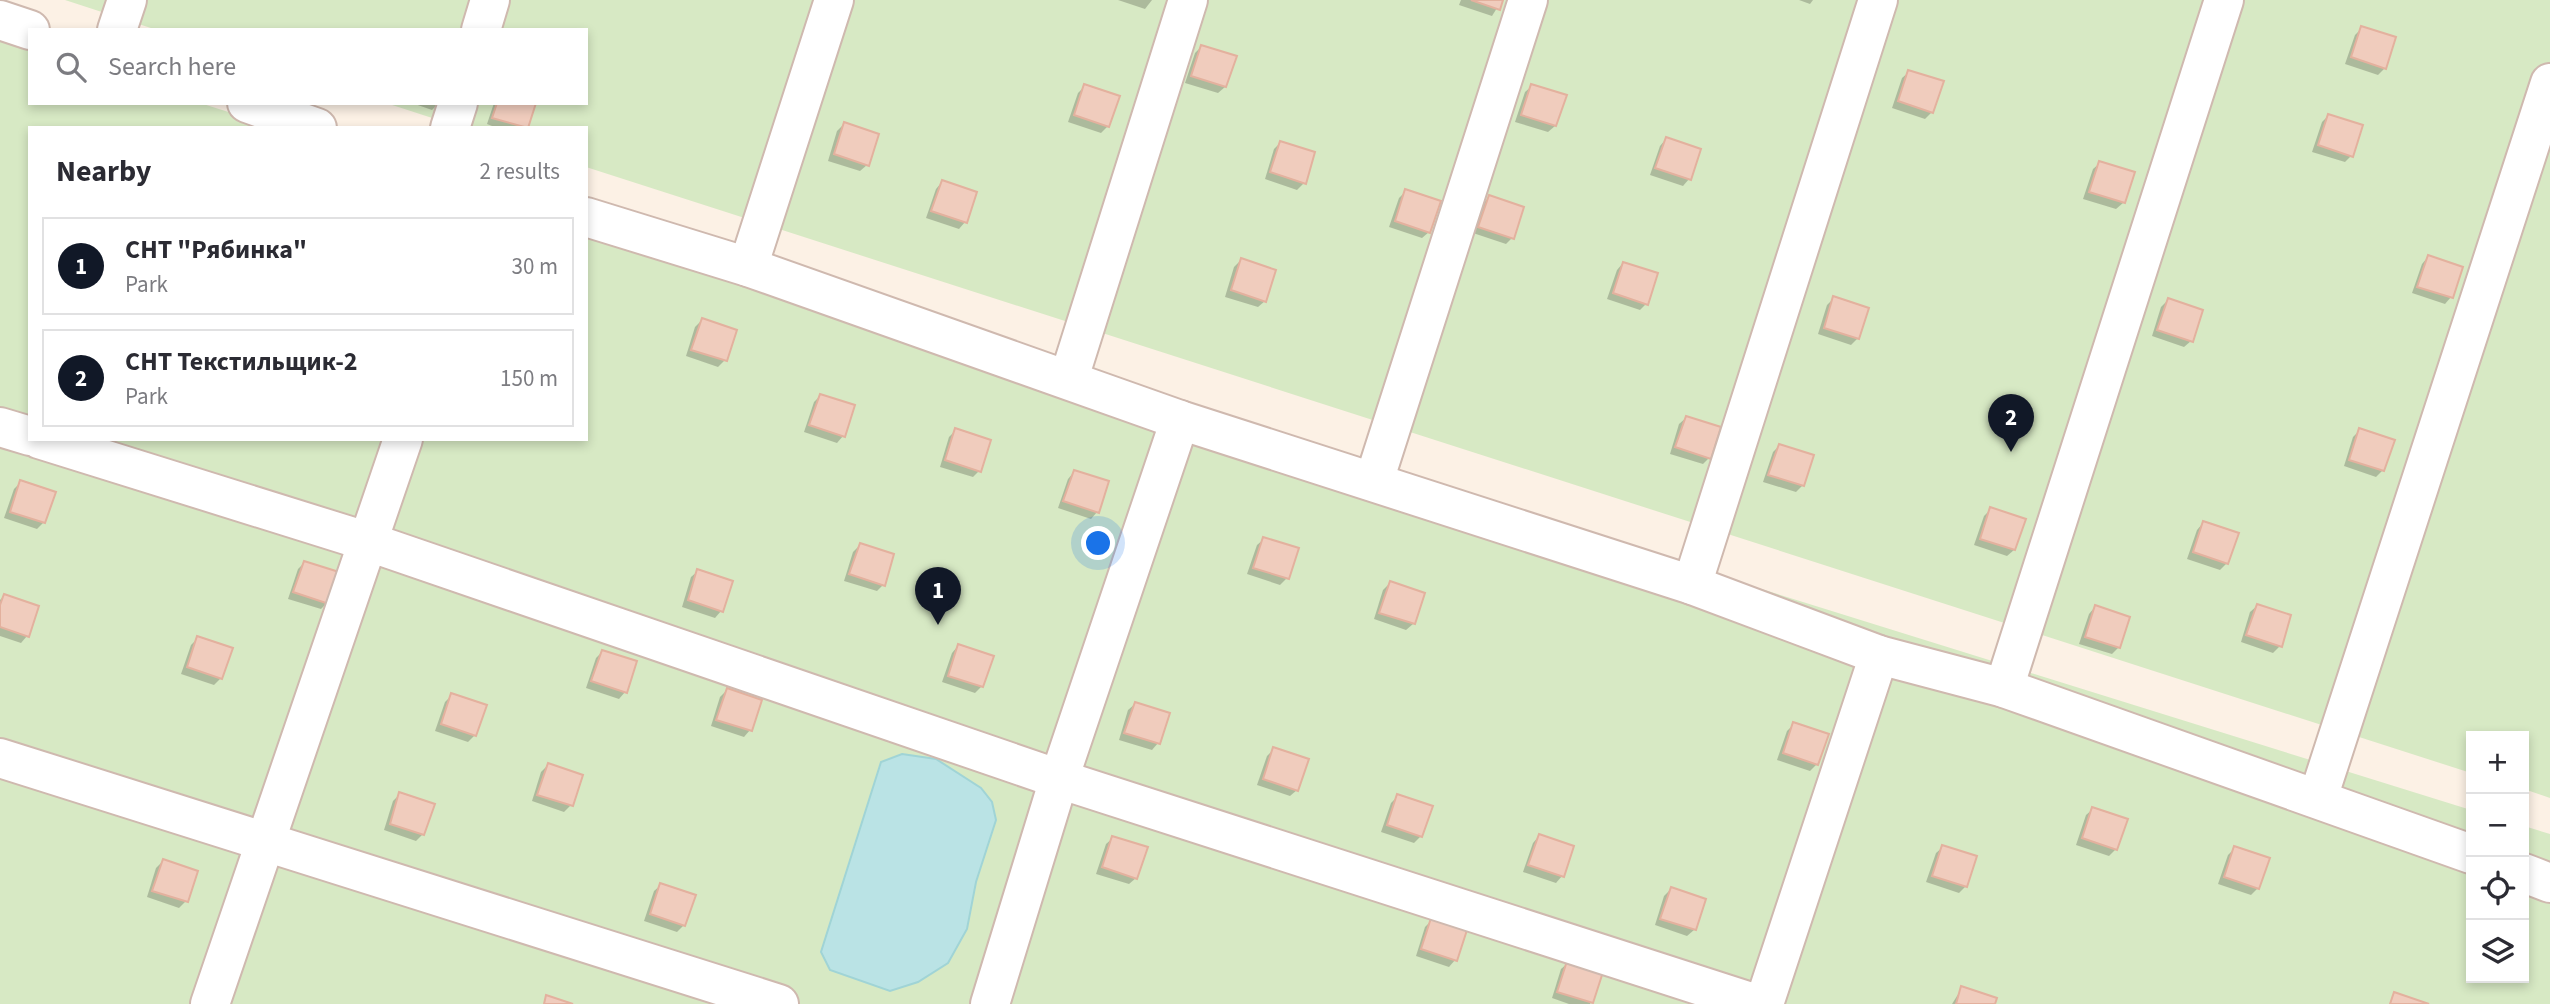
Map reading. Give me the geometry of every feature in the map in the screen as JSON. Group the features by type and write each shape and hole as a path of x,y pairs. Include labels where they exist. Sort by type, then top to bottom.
{"street":[{"path":"118,28 127,0"},
{"path":"482,28 490,0"},
{"path":"748,267 834,0"},
{"path":"1069,378 1188,0"},
{"path":"1374,481 1528,0"},
{"path":"1692,584 1878,0"},
{"path":"2004,688 2224,0"},
{"path":"0,20 28,29"},
{"path":"2318,797 2550,83"},
{"path":"253,105 311,126"},
{"path":"451,126 457,105"},
{"path":"588,218 748,267 1069,378 1180,420 1692,584 1879,655 2004,688 2318,797 2466,852"},
{"path":"989,1004 1059,779 1180,420"},
{"path":"0,427 28,435"},
{"path":"45,441 369,542 1059,779 1757,1004"},
{"path":"210,1004 402,441"},
{"path":"1764,1004 1879,655"},
{"path":"0,758 779,1004"},
{"path":"2529,875 2550,883"}],"green space":[{"path":"65,0 2550,0 2550,798 2529,791 2529,731 2466,731 2466,771 588,168 588,126 457,126 392,105 588,105 588,28 151,28"},
{"path":"0,41 28,49 28,105 206,105 273,126 28,126 28,441 588,441 588,224 2466,808 2466,983 2529,983 2529,828 2550,834 2550,1004 0,1004"}],"water":[{"path":"902,754 936,759 981,788 992,802 996,820 976,882 967,929 948,963 918,982 890,991 830,970 821,952 881,762"}],"building":[{"path":"1471,0 1503,0 1500,10"},
{"path":"2361,26 2396,37 2386,69 2351,57"},
{"path":"1201,45 1237,56 1226,87 1191,76"},
{"path":"1908,70 1944,81 1933,113 1898,101"},
{"path":"1084,84 1120,96 1109,127 1074,115"},
{"path":"1531,84 1567,95 1556,126 1521,115"},
{"path":"496,105 535,105 529,126 492,118"},
{"path":"2328,114 2363,125 2353,157 2318,145"},
{"path":"844,122 879,134 869,166 834,154"},
{"path":"1666,137 1701,149 1691,180 1655,168"},
{"path":"1280,141 1315,152 1306,184 1270,172"},
{"path":"2099,161 2135,172 2125,203 2089,192"},
{"path":"942,180 977,192 967,223 931,211"},
{"path":"1405,189 1441,201 1430,233 1395,221"},
{"path":"1489,195 1524,207 1514,239 1478,227"},
{"path":"2428,255 2463,267 2453,298 2417,287"},
{"path":"1241,258 1276,270 1266,302 1231,290"},
{"path":"1623,262 1658,273 1648,305 1613,293"},
{"path":"1833,296 1869,308 1859,339 1824,328"},
{"path":"2168,298 2203,310 2193,342 2157,330"},
{"path":"702,318 737,330 727,361 691,350"},
{"path":"820,394 855,405 845,437 809,425"},
{"path":"1686,416 1721,427 1711,459 1675,447"},
{"path":"955,428 991,440 981,472 945,460"},
{"path":"2359,428 2395,440 2384,471 2349,460"},
{"path":"1779,444 1814,455 1804,486 1768,475"},
{"path":"1074,470 1109,481 1099,513 1063,501"},
{"path":"20,480 56,492 45,523 10,512"},
{"path":"1990,507 2026,519 2015,550 1980,539"},
{"path":"2203,521 2239,533 2228,564 2193,552"},
{"path":"1263,537 1299,548 1289,579 1253,568"},
{"path":"860,543 894,554 885,586 849,574"},
{"path":"304,561 339,572 329,604 293,592"},
{"path":"697,569 733,581 723,612 688,600"},
{"path":"1390,581 1425,593 1415,624 1379,613"},
{"path":"4,594 39,606 29,637 0,627 0,605"},
{"path":"2257,604 2291,615 2282,647 2246,635"},
{"path":"2095,605 2130,617 2120,648 2085,637"},
{"path":"197,636 233,648 222,679 187,667"},
{"path":"958,644 994,656 983,687 948,676"},
{"path":"602,650 637,661 627,693 591,681"},
{"path":"727,688 762,700 752,731 716,720"},
{"path":"451,693 487,705 476,736 441,724"},
{"path":"1135,702 1170,713 1160,744 1124,733"},
{"path":"1793,722 1829,734 1818,765 1783,753"},
{"path":"1273,747 1309,759 1298,791 1263,779"},
{"path":"548,763 583,775 573,806 537,795"},
{"path":"399,792 435,804 424,835 390,824"},
{"path":"1397,794 1433,806 1422,837 1387,825"},
{"path":"2092,807 2128,819 2117,850 2082,838"},
{"path":"1539,834 1574,846 1564,877 1528,865"},
{"path":"1112,836 1148,847 1137,879 1102,867"},
{"path":"1942,845 1977,856 1967,887 1932,876"},
{"path":"2234,846 2270,858 2259,889 2224,877"},
{"path":"163,859 198,871 188,902 152,891"},
{"path":"660,883 696,895 685,926 650,914"},
{"path":"1671,887 1706,899 1696,930 1660,919"},
{"path":"1431,918 1467,930 1457,961 1421,949"},
{"path":"1567,961 1603,972 1593,1003 1557,992"},
{"path":"1961,986 1997,998 1995,1004 1956,1004"},
{"path":"2394,992 2429,1004 2390,1004"},
{"path":"546,995 573,1004 544,1004"}],"place":[{"name":"СНТ Текстильщик-2","path":"2011,452"},
{"name":"СНТ \"Рябинка\"","path":"938,625"}]}
